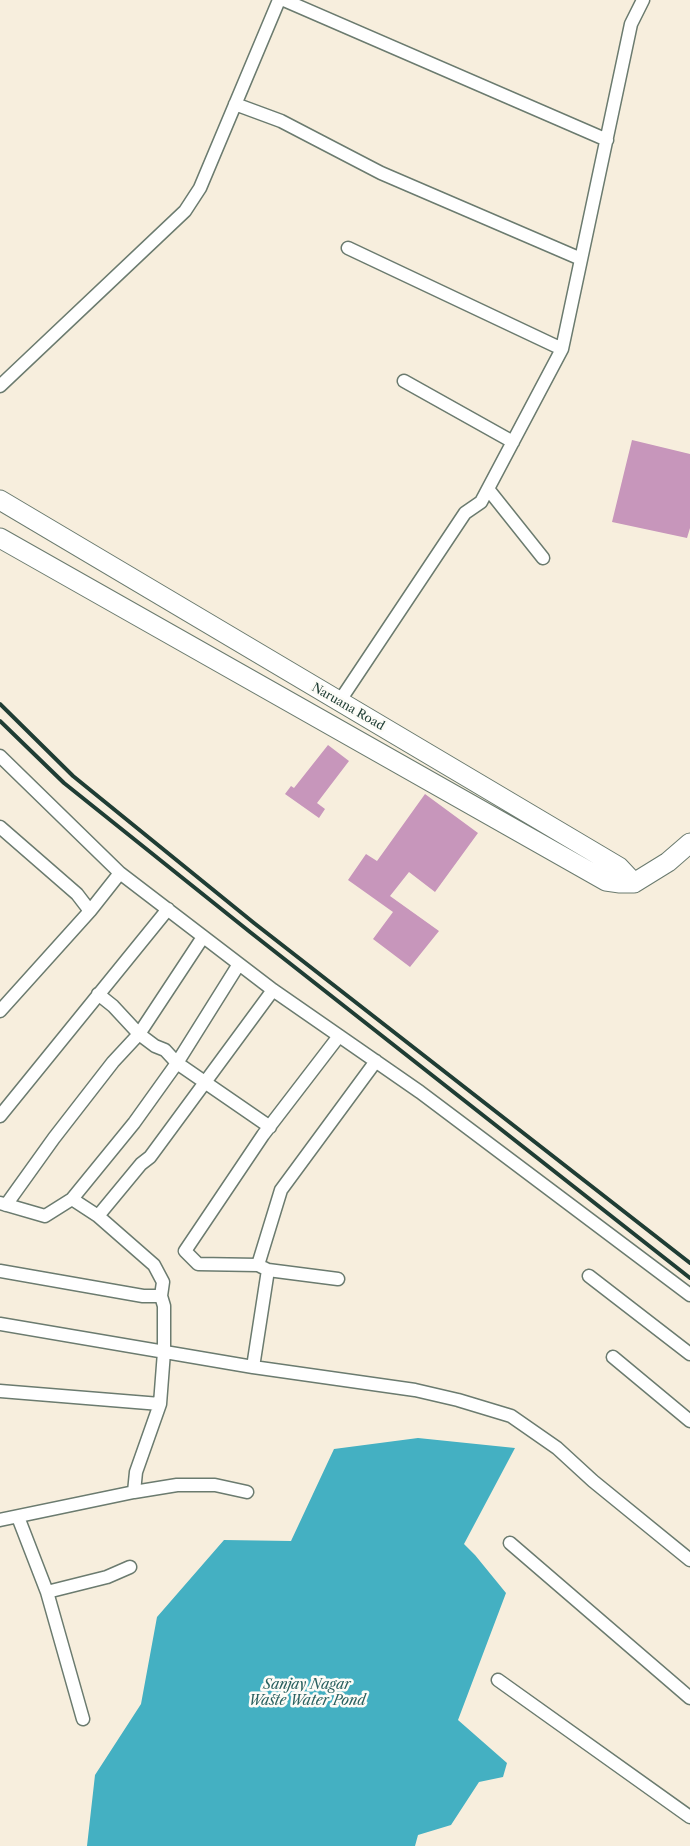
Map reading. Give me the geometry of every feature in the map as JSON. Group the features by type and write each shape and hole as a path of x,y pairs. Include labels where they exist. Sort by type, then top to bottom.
{"street":[{"path":"0,386 176,222 200,188 279,0"},
{"path":"284,0 607,140"},
{"path":"339,702 465,513 481,502 562,349 631,24 643,0"},
{"path":"235,104 281,121 381,173 581,259"},
{"path":"348,248 562,349"},
{"path":"404,380 512,442"},
{"path":"488,489 543,558"},
{"name":"Naruana Road","path":"0,500 618,867 634,882"},
{"path":"0,538 601,878 620,884 634,882 668,862 690,843"},
{"path":"0,756 120,873 273,990 376,1061 690,1295"},
{"path":"0,827 78,894 90,911"},
{"path":"0,1011 90,911 120,873"},
{"path":"0,1116 168,909"},
{"path":"203,937 139,1034 113,1062 3,1204 45,1216 72,1198 134,1123 177,1063 239,964"},
{"path":"98,1216 140,1164 150,1157 273,990"},
{"path":"98,994 113,1006 139,1034 155,1046 166,1050 177,1063 270,1127"},
{"path":"338,1279 263,1268 198,1264 185,1250 270,1127 339,1036"},
{"path":"254,1367 263,1268 281,1190 376,1061"},
{"path":"72,1198 98,1216 154,1264 164,1282 161,1296 164,1306 164,1352 160,1404 136,1472 134,1492"},
{"path":"0,1271 143,1296 161,1296"},
{"path":"588,1276 690,1354"},
{"path":"0,1324 254,1367 415,1390 458,1400 511,1416 557,1448 593,1481 690,1560"},
{"path":"613,1356 690,1421"},
{"path":"0,1391 160,1404"},
{"path":"0,1520 134,1492 178,1485 214,1485 247,1492"},
{"path":"18,1517 47,1592 83,1719"},
{"path":"510,1543 690,1698"},
{"path":"47,1592 107,1577 130,1568"},
{"path":"498,1680 690,1817"}],"water":[{"name":"Sanjay Nagar Waste Water Pond","path":"418,1438 515,1448 464,1544 506,1593 458,1720 507,1763 503,1777 479,1782 451,1825 418,1835 415,1846 87,1846 95,1775 141,1704 157,1617 224,1540 291,1541 334,1449"}],"building":[{"path":"632,440 690,454 690,528 687,538 612,522"},
{"path":"328,745 349,761 317,803 325,809 319,818 285,794 291,786 294,788"},
{"path":"425,794 478,833 435,892 409,872 390,896 439,931 410,967 373,939 393,912 348,880 366,854 377,861"}],"railway":[{"path":"0,704 73,776 254,923 690,1263"},
{"path":"0,721 64,783 250,932 690,1278"}]}
